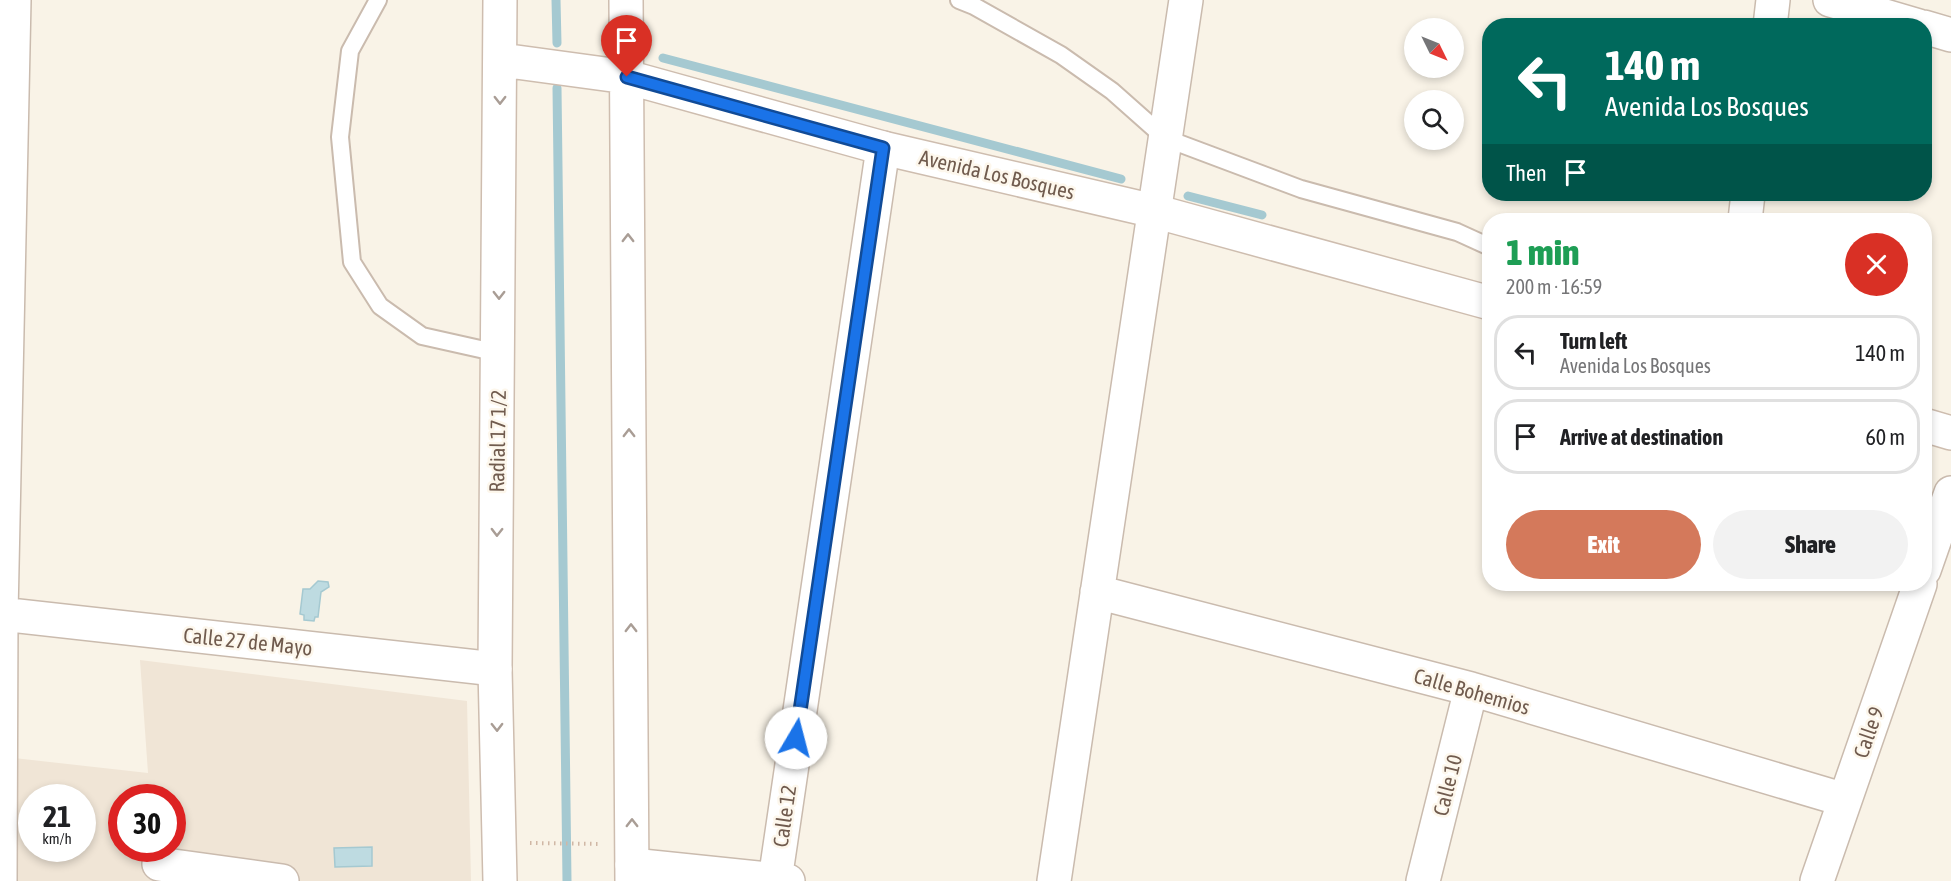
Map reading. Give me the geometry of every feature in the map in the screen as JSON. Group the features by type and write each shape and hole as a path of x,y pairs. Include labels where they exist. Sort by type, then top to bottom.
{"street":[{"path":"0,881 0,614 14,0"},
{"name":"Radial 17 1/2","path":"500,0 495,669 500,881"},
{"path":"626,0 632,873 782,880"},
{"path":"1054,881 1186,0"},
{"path":"1771,18 1773,0"},
{"path":"1830,0 1892,18"},
{"path":"1932,29 1951,35"},
{"name":"Avenida Los Bosques","path":"501,60 627,77 883,148 1154,211 1482,301"},
{"name":"Calle 12","path":"782,880 883,148"},
{"path":"1932,427 1951,433"},
{"path":"1932,547 1951,493"},
{"name":"Calle 9","path":"1817,881 1918,591"},
{"name":"Calle Bohemios","path":"1097,592 1471,689 1845,800"},
{"name":"Calle 27 de Mayo","path":"0,614 495,669"},
{"name":"Calle 10","path":"1423,881 1471,689"},
{"path":"159,864 282,881"}],"lane":[{"path":"378,0 350,51 340,137 352,262 380,306 422,336 498,353"},
{"path":"959,0 974,6 1061,55 1112,91 1165,138 1301,189 1457,232 1482,243"}],"path":[{"path":"545,843 587,844"}],"shaded area":[{"path":"140,660 467,701 471,881 18,881 14,758 148,773"}],"water":[{"path":"318,581 328,582 329,587 321,592 318,617 315,617 314,621 304,620 304,615 300,614 303,589 310,589"},
{"path":"372,847 372,866 335,867 334,848"}],"waterway":[{"path":"556,0 557,43"},
{"path":"663,58 1121,179"},
{"path":"557,88 567,881"},
{"path":"1188,196 1262,215"}],"route":[{"path":"627,77 883,148 796,738"}]}
